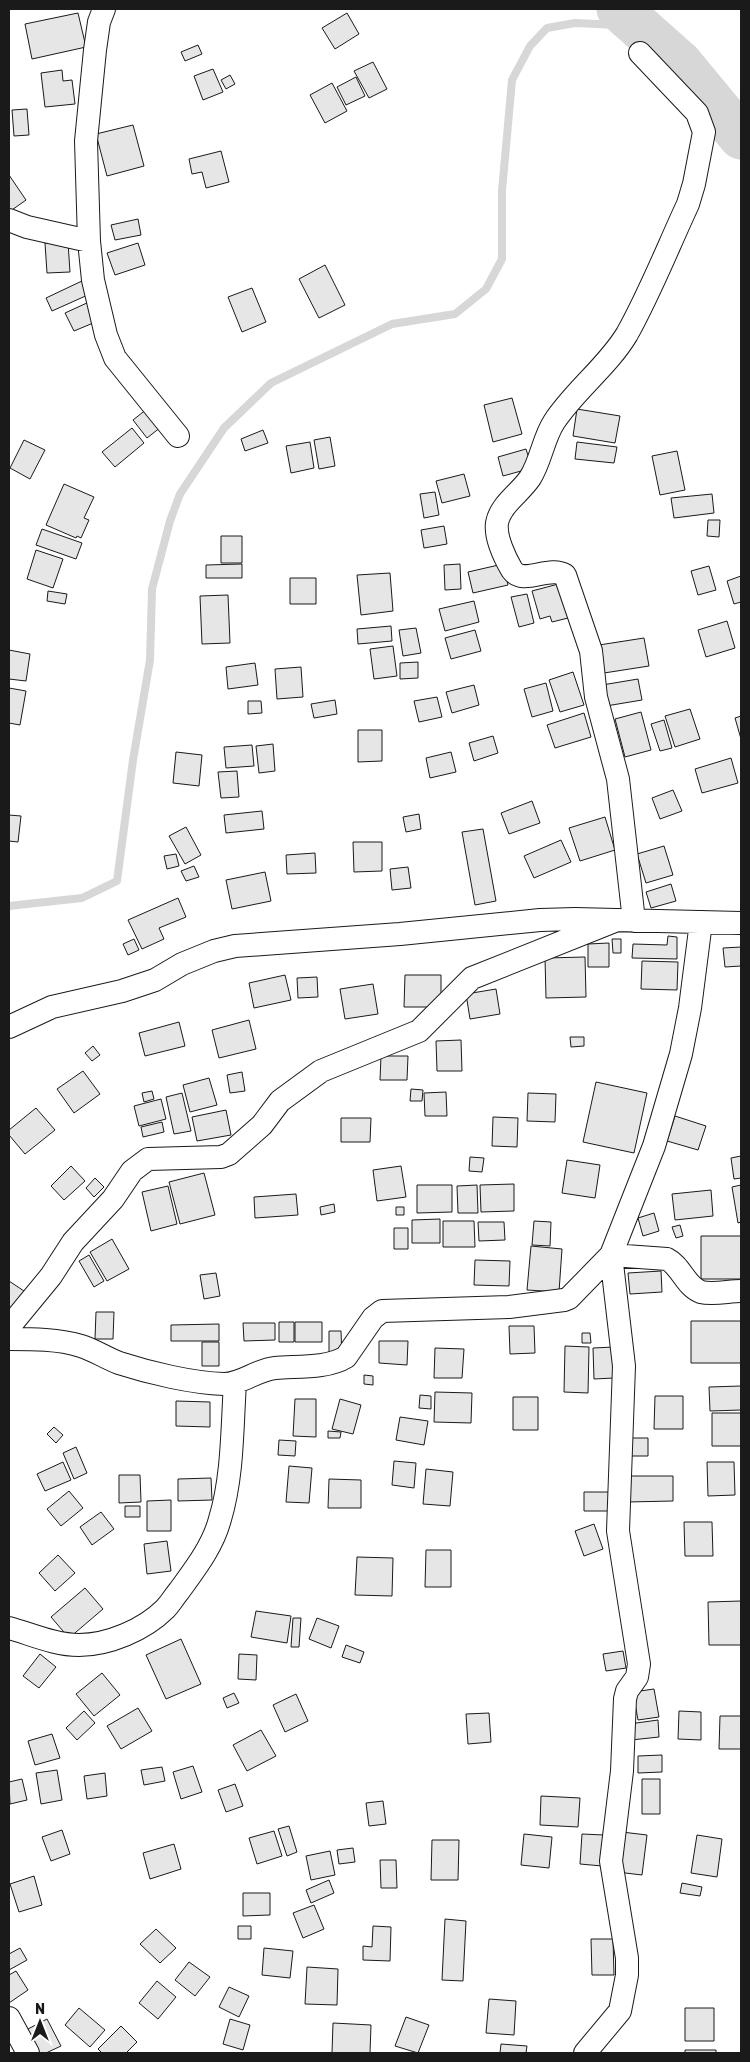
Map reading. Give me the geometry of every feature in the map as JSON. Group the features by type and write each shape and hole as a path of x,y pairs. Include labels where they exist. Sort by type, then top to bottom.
{"street":[{"path":"104,9 95,50 86,141 89,241 93,280 106,335 115,358 178,436"},
{"path":"625,920 618,780 596,697 591,651 565,575 559,571 547,571 526,577 513,571 497,533 497,523 501,511 530,479 555,421 626,335 688,204 692,191 704,132 697,112 640,53"},
{"path":"9,220 27,227 89,241"},
{"path":"9,1027 52,1007 130,988 154,980 182,964 206,954 235,946 400,934 540,920 575,919 741,923"},
{"path":"9,1327 51,1276 73,1242 113,1199 139,1164 148,1159 221,1157 228,1154 262,1125 285,1096 332,1065 419,1031 472,978 625,920"},
{"path":"9,1340 26,1339 79,1345 118,1362 157,1373 218,1383 235,1383 263,1370 340,1361 346,1357 373,1318 382,1311 508,1308 564,1300 573,1294 611,1255 654,1146 681,1054 690,1008 701,922"},
{"path":"611,1255 666,1259 674,1263 694,1288 702,1292 741,1291"},
{"path":"586,2053 620,2011 628,1975 627,1958 611,1861 623,1764 625,1699 627,1691 637,1677 639,1664 618,1531 624,1366 611,1255"},
{"path":"9,1628 66,1644 88,1644 124,1635 146,1624 165,1609 202,1560 220,1521 228,1478 235,1383"},
{"path":"9,2018 28,2053"}],"building":[{"path":"78,13 86,47 32,59 25,24"},
{"path":"347,13 359,34 335,49 322,28"},
{"path":"198,45 202,54 185,61 181,52"},
{"path":"373,62 387,89 369,98 354,71"},
{"path":"213,69 223,92 203,100 194,76"},
{"path":"62,70 63,81 72,80 75,104 45,107 41,73"},
{"path":"230,75 235,84 226,89 221,80"},
{"path":"356,77 365,96 346,105 337,87"},
{"path":"332,83 347,111 325,123 310,95"},
{"path":"27,109 29,135 14,136 12,110"},
{"path":"133,125 144,166 107,176 96,134"},
{"path":"221,151 229,182 206,188 202,172 192,174 189,159"},
{"path":"9,175 26,200 9,212"},
{"path":"138,219 141,235 115,240 111,225"},
{"path":"68,242 70,272 47,273 45,243"},
{"path":"138,243 145,265 115,275 107,253"},
{"path":"325,265 345,305 319,318 299,279"},
{"path":"84,280 90,294 52,311 46,298"},
{"path":"252,288 266,322 242,332 228,297"},
{"path":"89,302 98,321 74,331 65,313"},
{"path":"512,398 522,434 493,442 484,405"},
{"path":"147,409 161,427 147,438 133,420"},
{"path":"577,409 620,416 615,443 573,436"},
{"path":"132,428 144,443 115,467 102,452"},
{"path":"263,430 268,443 245,451 241,439"},
{"path":"330,437 335,466 319,469 314,440"},
{"path":"24,440 45,450 30,479 10,468"},
{"path":"310,442 314,468 291,473 286,446"},
{"path":"577,442 617,447 614,463 575,459"},
{"path":"526,449 532,468 503,476 498,457"},
{"path":"677,451 685,490 660,495 652,456"},
{"path":"464,474 470,496 442,503 436,481"},
{"path":"64,484 94,497 84,518 89,520 81,538 77,536 76,538 46,525"},
{"path":"435,492 439,515 424,518 420,494"},
{"path":"712,494 714,513 674,518 671,498"},
{"path":"708,520 720,520 719,537 707,536"},
{"path":"444,526 447,544 424,548 421,530"},
{"path":"42,529 82,543 76,559 36,545"},
{"path":"221,536 242,536 242,563 221,563"},
{"path":"36,550 63,559 53,588 27,579"},
{"path":"242,564 242,578 206,578 206,565"},
{"path":"460,564 461,589 445,590 444,565"},
{"path":"503,564 508,585 473,593 468,572"},
{"path":"709,566 716,590 698,595 691,571"},
{"path":"390,573 393,611 361,615 357,575"},
{"path":"741,576 741,602 734,604 727,581"},
{"path":"290,578 316,578 316,604 290,604"},
{"path":"562,583 572,617 552,622 550,616 540,619 532,591"},
{"path":"48,591 67,594 65,604 47,601"},
{"path":"527,594 534,623 519,627 511,597"},
{"path":"228,595 230,643 202,644 200,596"},
{"path":"474,601 479,622 445,631 439,609"},
{"path":"727,621 735,648 706,657 698,630"},
{"path":"391,626 392,641 358,644 357,629"},
{"path":"416,628 421,653 403,656 399,630"},
{"path":"475,630 481,651 451,659 445,638"},
{"path":"644,638 649,666 604,673 599,645"},
{"path":"393,646 397,676 374,679 370,649"},
{"path":"9,650 30,654 26,681 9,679"},
{"path":"418,662 418,678 400,679 400,663"},
{"path":"255,663 258,685 228,689 226,667"},
{"path":"301,667 303,697 277,699 275,669"},
{"path":"573,672 584,705 560,712 549,680"},
{"path":"638,679 642,700 606,706 602,685"},
{"path":"546,683 553,711 532,717 524,689"},
{"path":"474,685 479,705 452,713 446,692"},
{"path":"9,688 26,691 20,725 9,723"},
{"path":"437,697 442,717 419,722 414,701"},
{"path":"335,700 337,714 314,718 311,704"},
{"path":"248,701 261,701 262,713 248,714"},
{"path":"690,709 700,739 675,747 665,716"},
{"path":"641,712 651,750 625,757 615,719"},
{"path":"584,713 591,737 555,748 547,725"},
{"path":"741,716 741,739 735,718"},
{"path":"664,720 672,748 660,751 651,724"},
{"path":"358,730 382,730 382,761 358,762"},
{"path":"493,736 498,753 474,761 469,743"},
{"path":"273,744 275,771 259,773 256,746"},
{"path":"252,745 254,766 226,768 224,747"},
{"path":"176,752 202,755 199,786 173,783"},
{"path":"451,752 456,772 430,778 426,758"},
{"path":"731,758 738,783 702,793 695,769"},
{"path":"237,771 239,797 221,798 218,772"},
{"path":"673,790 682,811 660,819 652,798"},
{"path":"532,801 540,823 509,834 501,813"},
{"path":"262,811 264,829 226,833 224,815"},
{"path":"419,814 421,829 406,832 403,817"},
{"path":"9,815 21,816 18,842 9,841"},
{"path":"605,817 615,850 580,861 569,828"},
{"path":"186,827 201,855 185,864 169,836"},
{"path":"483,829 496,901 475,905 462,832"},
{"path":"561,840 571,862 534,878 524,856"},
{"path":"353,842 382,842 382,871 354,872"},
{"path":"664,846 673,875 646,883 637,854"},
{"path":"315,853 316,873 287,874 286,855"},
{"path":"176,854 179,866 167,869 164,856"},
{"path":"194,866 199,877 186,881 181,871"},
{"path":"408,867 411,888 392,890 390,869"},
{"path":"265,872 271,901 232,909 226,880"},
{"path":"671,884 676,901 651,908 646,892"},
{"path":"178,898 186,917 159,928 164,939 142,949 128,920"},
{"path":"668,936 677,937 677,959 632,958 633,944 667,945"},
{"path":"134,939 139,950 128,955 123,944"},
{"path":"612,939 621,939 621,953 613,953"},
{"path":"609,943 609,967 588,967 588,944"},
{"path":"741,947 741,966 725,967 723,948"},
{"path":"585,957 586,997 546,998 545,958"},
{"path":"642,961 678,962 677,990 641,989"},
{"path":"285,975 291,1000 254,1008 249,983"},
{"path":"405,975 441,975 441,1007 404,1007"},
{"path":"317,977 318,997 298,998 297,978"},
{"path":"373,984 378,1014 345,1019 340,989"},
{"path":"496,989 500,1014 470,1019 466,994"},
{"path":"249,1020 256,1049 219,1058 212,1030"},
{"path":"179,1022 185,1046 145,1056 139,1033"},
{"path":"570,1037 584,1037 584,1046 571,1047"},
{"path":"461,1040 462,1071 437,1071 436,1041"},
{"path":"93,1046 100,1055 92,1061 85,1053"},
{"path":"381,1056 408,1056 407,1080 380,1080"},
{"path":"83,1071 100,1094 74,1113 57,1089"},
{"path":"242,1072 245,1091 230,1093 227,1075"},
{"path":"209,1078 217,1105 190,1112 183,1085"},
{"path":"596,1082 647,1093 634,1153 583,1142"},
{"path":"411,1089 423,1090 422,1101 410,1101"},
{"path":"152,1091 154,1099 144,1102 142,1093"},
{"path":"446,1092 447,1116 425,1116 424,1093"},
{"path":"182,1093 191,1131 174,1134 166,1097"},
{"path":"528,1093 556,1094 555,1122 527,1121"},
{"path":"161,1099 166,1119 139,1126 134,1106"},
{"path":"36,1108 55,1130 25,1154 9,1135 9,1130"},
{"path":"226,1110 231,1135 197,1141 192,1117"},
{"path":"675,1116 706,1126 698,1150 667,1141"},
{"path":"493,1117 518,1118 517,1147 492,1146"},
{"path":"341,1118 371,1118 370,1142 341,1142"},
{"path":"162,1122 164,1132 143,1137 141,1127"},
{"path":"741,1156 741,1178 734,1179 731,1158"},
{"path":"470,1157 484,1158 482,1172 469,1171"},
{"path":"567,1160 600,1165 595,1198 562,1193"},
{"path":"71,1166 85,1181 64,1200 51,1186"},
{"path":"401,1166 406,1197 377,1201 373,1170"},
{"path":"204,1173 215,1215 180,1224 169,1182"},
{"path":"95,1178 104,1187 94,1197 86,1188"},
{"path":"514,1184 514,1211 481,1212 480,1185"},
{"path":"417,1185 452,1185 452,1212 417,1213"},
{"path":"477,1185 478,1213 458,1213 457,1186"},
{"path":"741,1185 741,1222 738,1223 732,1187"},
{"path":"168,1186 177,1224 151,1231 142,1192"},
{"path":"711,1190 713,1216 675,1220 672,1194"},
{"path":"296,1194 298,1215 255,1218 254,1197"},
{"path":"334,1204 335,1212 321,1215 320,1207"},
{"path":"396,1207 404,1207 404,1215 396,1215"},
{"path":"654,1213 659,1231 643,1236 638,1218"},
{"path":"440,1219 440,1243 412,1243 412,1220"},
{"path":"443,1221 474,1221 475,1247 443,1247"},
{"path":"534,1221 551,1222 550,1246 532,1245"},
{"path":"478,1222 504,1222 505,1240 479,1241"},
{"path":"680,1225 683,1236 676,1238 672,1227"},
{"path":"394,1228 408,1228 408,1249 394,1249"},
{"path":"701,1236 741,1236 741,1279 701,1279"},
{"path":"112,1239 129,1269 107,1281 90,1252"},
{"path":"531,1246 562,1249 559,1292 527,1290"},
{"path":"89,1255 104,1281 94,1287 79,1261"},
{"path":"475,1260 510,1261 509,1286 474,1285"},
{"path":"661,1271 662,1292 630,1294 628,1273"},
{"path":"216,1273 220,1296 204,1299 200,1275"},
{"path":"9,1281 27,1293 9,1316"},
{"path":"96,1312 114,1312 113,1339 95,1339"},
{"path":"691,1321 741,1321 741,1363 691,1363"},
{"path":"279,1322 294,1322 294,1342 279,1342"},
{"path":"295,1322 322,1322 322,1342 295,1342"},
{"path":"243,1323 275,1323 275,1340 244,1341"},
{"path":"219,1324 219,1341 171,1341 171,1325"},
{"path":"509,1326 534,1326 535,1353 510,1354"},
{"path":"329,1331 341,1331 342,1357 329,1357"},
{"path":"582,1333 590,1333 591,1343 582,1343"},
{"path":"379,1341 408,1341 407,1365 379,1363"},
{"path":"202,1342 219,1342 219,1366 202,1366"},
{"path":"565,1346 589,1347 588,1393 564,1392"},
{"path":"614,1347 614,1378 594,1379 593,1348"},
{"path":"435,1348 464,1349 462,1378 434,1378"},
{"path":"364,1375 373,1376 373,1385 364,1384"},
{"path":"741,1386 741,1410 710,1411 709,1387"},
{"path":"435,1392 472,1393 471,1423 434,1422"},
{"path":"420,1395 431,1396 431,1409 419,1408"},
{"path":"655,1396 683,1396 683,1429 654,1429"},
{"path":"513,1397 538,1397 538,1430 513,1430"},
{"path":"295,1399 316,1399 316,1437 293,1436"},
{"path":"340,1399 361,1405 353,1434 332,1429"},
{"path":"176,1401 210,1402 210,1427 176,1426"},
{"path":"712,1413 741,1413 741,1446 712,1446"},
{"path":"400,1417 428,1421 424,1445 396,1440"},
{"path":"54,1427 63,1435 56,1443 47,1434"},
{"path":"328,1431 341,1432 340,1438 328,1438"},
{"path":"627,1438 648,1438 648,1456 627,1456"},
{"path":"279,1440 296,1441 295,1456 278,1455"},
{"path":"76,1447 87,1473 74,1479 63,1453"},
{"path":"394,1461 416,1463 414,1488 392,1485"},
{"path":"63,1462 71,1480 45,1491 37,1474"},
{"path":"707,1462 734,1462 735,1495 708,1496"},
{"path":"289,1466 312,1468 309,1503 286,1502"},
{"path":"426,1469 453,1472 450,1506 423,1504"},
{"path":"119,1475 140,1475 141,1502 119,1503"},
{"path":"627,1476 673,1476 673,1501 627,1502"},
{"path":"211,1478 212,1500 178,1501 178,1479"},
{"path":"329,1479 361,1480 361,1508 328,1508"},
{"path":"69,1491 83,1508 61,1526 47,1509"},
{"path":"584,1492 609,1492 609,1511 584,1511"},
{"path":"171,1500 171,1531 147,1531 147,1501"},
{"path":"125,1506 140,1506 140,1517 125,1517"},
{"path":"101,1512 114,1529 92,1545 80,1527"},
{"path":"684,1522 712,1522 713,1556 685,1556"},
{"path":"594,1524 603,1549 584,1556 575,1531"},
{"path":"167,1541 171,1571 147,1574 144,1544"},
{"path":"426,1550 451,1550 451,1587 425,1587"},
{"path":"58,1555 75,1573 55,1591 39,1573"},
{"path":"357,1557 393,1558 392,1596 355,1595"},
{"path":"85,1588 103,1609 69,1638 51,1617"},
{"path":"741,1601 741,1645 709,1645 708,1602"},
{"path":"256,1611 291,1616 287,1643 251,1637"},
{"path":"293,1618 301,1618 299,1647 291,1647"},
{"path":"317,1618 339,1626 331,1648 309,1639"},
{"path":"181,1639 201,1684 166,1699 146,1655"},
{"path":"346,1645 364,1652 360,1663 342,1657"},
{"path":"623,1651 626,1668 606,1671 603,1654"},
{"path":"40,1654 56,1667 39,1688 23,1676"},
{"path":"239,1654 257,1655 256,1680 238,1679"},
{"path":"102,1673 120,1695 94,1716 76,1694"},
{"path":"654,1689 659,1717 638,1720 633,1692"},
{"path":"234,1693 239,1703 227,1708 223,1698"},
{"path":"296,1694 308,1721 285,1732 273,1705"},
{"path":"138,1708 152,1731 121,1749 107,1726"},
{"path":"84,1711 95,1723 77,1740 66,1728"},
{"path":"679,1711 701,1712 701,1740 678,1739"},
{"path":"489,1713 491,1742 468,1744 466,1714"},
{"path":"720,1716 741,1716 741,1749 719,1749"},
{"path":"658,1720 659,1737 631,1740 629,1724"},
{"path":"261,1730 276,1756 247,1771 233,1745"},
{"path":"52,1734 60,1758 35,1765 28,1741"},
{"path":"662,1755 662,1772 638,1773 638,1756"},
{"path":"193,1766 202,1792 181,1799 173,1772"},
{"path":"162,1767 165,1781 144,1785 141,1770"},
{"path":"57,1770 62,1800 41,1804 36,1773"},
{"path":"105,1773 107,1796 87,1799 84,1776"},
{"path":"22,1779 27,1800 10,1804 9,1782"},
{"path":"642,1779 660,1779 660,1814 642,1814"},
{"path":"235,1784 243,1806 226,1812 218,1790"},
{"path":"541,1796 580,1798 578,1827 540,1825"},
{"path":"383,1801 386,1824 369,1826 366,1803"},
{"path":"289,1826 297,1852 287,1856 278,1829"},
{"path":"62,1830 70,1854 51,1861 42,1837"},
{"path":"274,1831 282,1856 257,1864 249,1838"},
{"path":"622,1832 647,1835 642,1875 617,1872"},
{"path":"524,1834 552,1837 549,1868 521,1865"},
{"path":"582,1834 604,1835 602,1866 580,1864"},
{"path":"697,1835 722,1839 717,1877 691,1873"},
{"path":"432,1840 459,1840 458,1880 431,1880"},
{"path":"174,1844 181,1869 150,1879 143,1853"},
{"path":"353,1848 355,1862 339,1864 337,1850"},
{"path":"330,1851 335,1875 311,1880 306,1856"},
{"path":"380,1860 396,1860 397,1888 381,1888"},
{"path":"34,1876 42,1905 19,1912 10,1884"},
{"path":"329,1880 334,1893 311,1903 306,1890"},
{"path":"682,1883 702,1887 700,1896 680,1893"},
{"path":"243,1893 270,1893 270,1915 243,1916"},
{"path":"314,1905 324,1929 303,1938 293,1913"},
{"path":"445,1919 466,1921 463,1981 442,1980"},
{"path":"238,1926 251,1926 251,1939 238,1939"},
{"path":"373,1926 391,1927 390,1961 363,1960 363,1946 372,1947"},
{"path":"156,1929 176,1948 160,1963 140,1944"},
{"path":"591,1939 613,1939 614,1975 592,1975"},
{"path":"20,1948 27,1960 9,1970 9,1954"},
{"path":"264,1948 293,1951 290,1978 262,1975"},
{"path":"189,1962 210,1977 195,1996 175,1980"},
{"path":"307,1967 338,1969 337,2005 305,2004"},
{"path":"16,1971 28,1990 9,2003 9,1975"},
{"path":"157,1981 176,1997 158,2019 139,2003"},
{"path":"229,1987 249,1996 239,2017 219,2007"},
{"path":"489,1999 516,2001 514,2035 486,2033"},
{"path":"79,2008 105,2030 90,2047 65,2025"},
{"path":"685,2008 714,2008 714,2041 685,2041"},
{"path":"406,2017 429,2025 418,2053 395,2046"},
{"path":"47,2019 61,2046 46,2053 38,2053 26,2030"},
{"path":"230,2019 250,2025 243,2050 223,2044"},
{"path":"333,2023 371,2025 370,2053 332,2053"},
{"path":"121,2026 137,2042 126,2053 102,2053 98,2049"},
{"path":"501,2044 527,2046 526,2053 500,2053"},
{"path":"685,2050 716,2050 716,2053 685,2053"}],"waterway":[{"path":"619,9 680,63 741,137"},
{"path":"9,906 82,898 117,881 133,760 150,660 152,589 170,521 180,494 224,428 271,383 392,324 455,314 486,289 502,259 502,191 512,80 530,46 547,28 575,23 638,26"}]}
